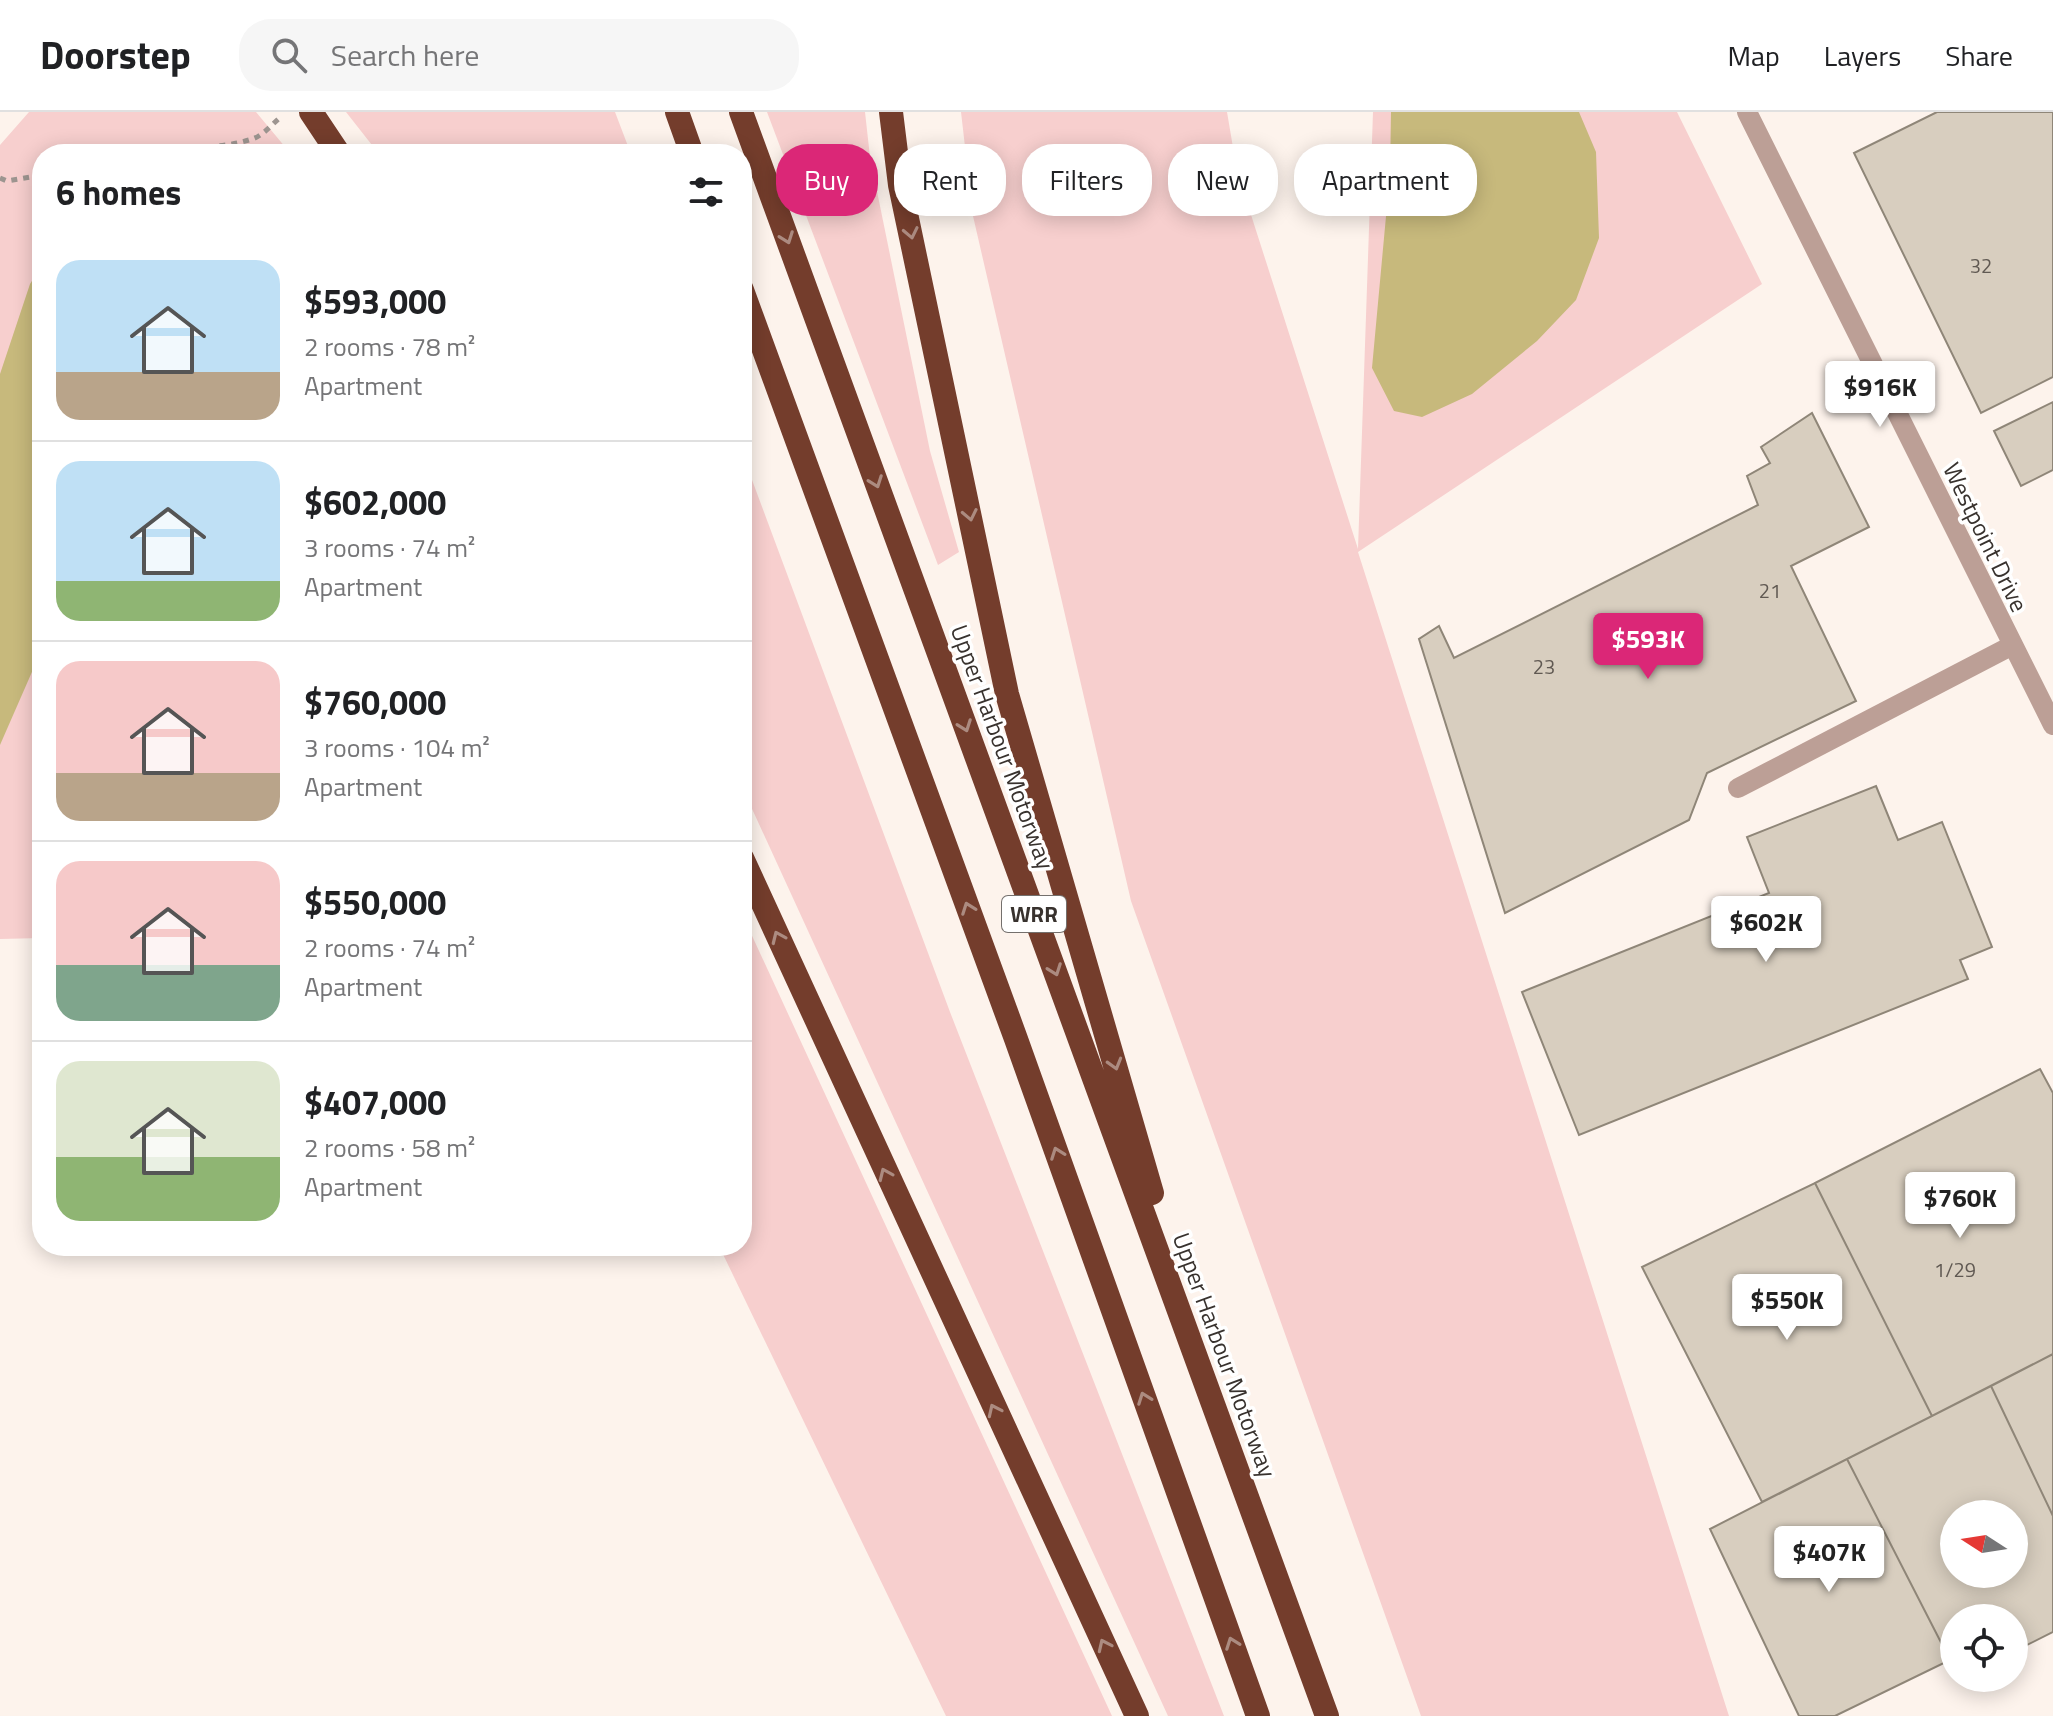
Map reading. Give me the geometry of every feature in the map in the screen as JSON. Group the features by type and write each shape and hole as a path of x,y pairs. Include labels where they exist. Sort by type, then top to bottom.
{"highway":[{"path":"311,112 332,144"},
{"path":"677,112 688,144"},
{"name":"Upper Harbour Motorway","path":"741,112 1327,1716"},
{"path":"891,112 900,185 1007,694 1211,1398"},
{"name":"WRR","path":"752,317 1011,1024 1258,1716"},
{"path":"752,880 1137,1716"}],"street":[{"name":"Westpoint Drive","path":"1747,112 2053,725"},
{"path":"1738,788 2011,646"}],"path":[{"path":"227,144 255,139 286,112"},
{"path":"0,178 7,181 32,177"}],"shaded area":[{"path":"29,112 256,112 283,144 32,144 32,938 0,939 0,145"},
{"path":"346,112 615,112 627,144 371,144"},
{"path":"767,112 865,112 869,144 779,144"},
{"path":"961,112 1227,112 1232,144 1168,144 1168,216 1251,216 1358,549 1369,216 1477,216 1477,144 1372,144 1373,112 1677,112 1762,284 1358,552 1729,1716 1421,1716 1131,901 973,216 1006,216 1006,144 965,144"},
{"path":"1391,112 1579,112 1596,152 1599,238 1576,300 1537,341 1472,394 1422,417 1394,411 1372,368 1386,216 1477,216 1477,144 1390,144"},
{"path":"878,196 930,451 959,552 938,565 806,216 878,216"},
{"path":"32,281 32,672 0,745 0,374"},
{"path":"752,480 950,1012 1224,1716 1168,1716 752,809"},
{"path":"752,936 1112,1716 946,1716 724,1256 752,1256"}],"building":[{"path":"1937,112 2053,112 2053,377 1981,413 1854,153"},
{"path":"2053,402 2053,470 2021,486 1994,431"},
{"path":"1812,413 1869,527 1791,566 1856,701 1707,773 1689,820 1505,913 1419,639 1439,626 1454,658 1758,505 1747,476 1770,463 1761,447"},
{"path":"1876,786 1898,840 1942,822 1992,947 1960,960 1968,979 1579,1135 1522,992 1769,893 1747,837"},
{"path":"2040,1069 2053,1093 2053,1354 1932,1416 1815,1183"},
{"path":"1815,1183 1932,1416 1762,1502 1642,1267"},
{"path":"2053,1354 2053,1516 1991,1386"},
{"path":"1991,1386 2053,1516 2053,1632 2028,1644 2028,1604 1940,1604 1940,1640 1847,1459"},
{"path":"1847,1459 1940,1640 1940,1665 1835,1716 1799,1716 1710,1529"}]}
